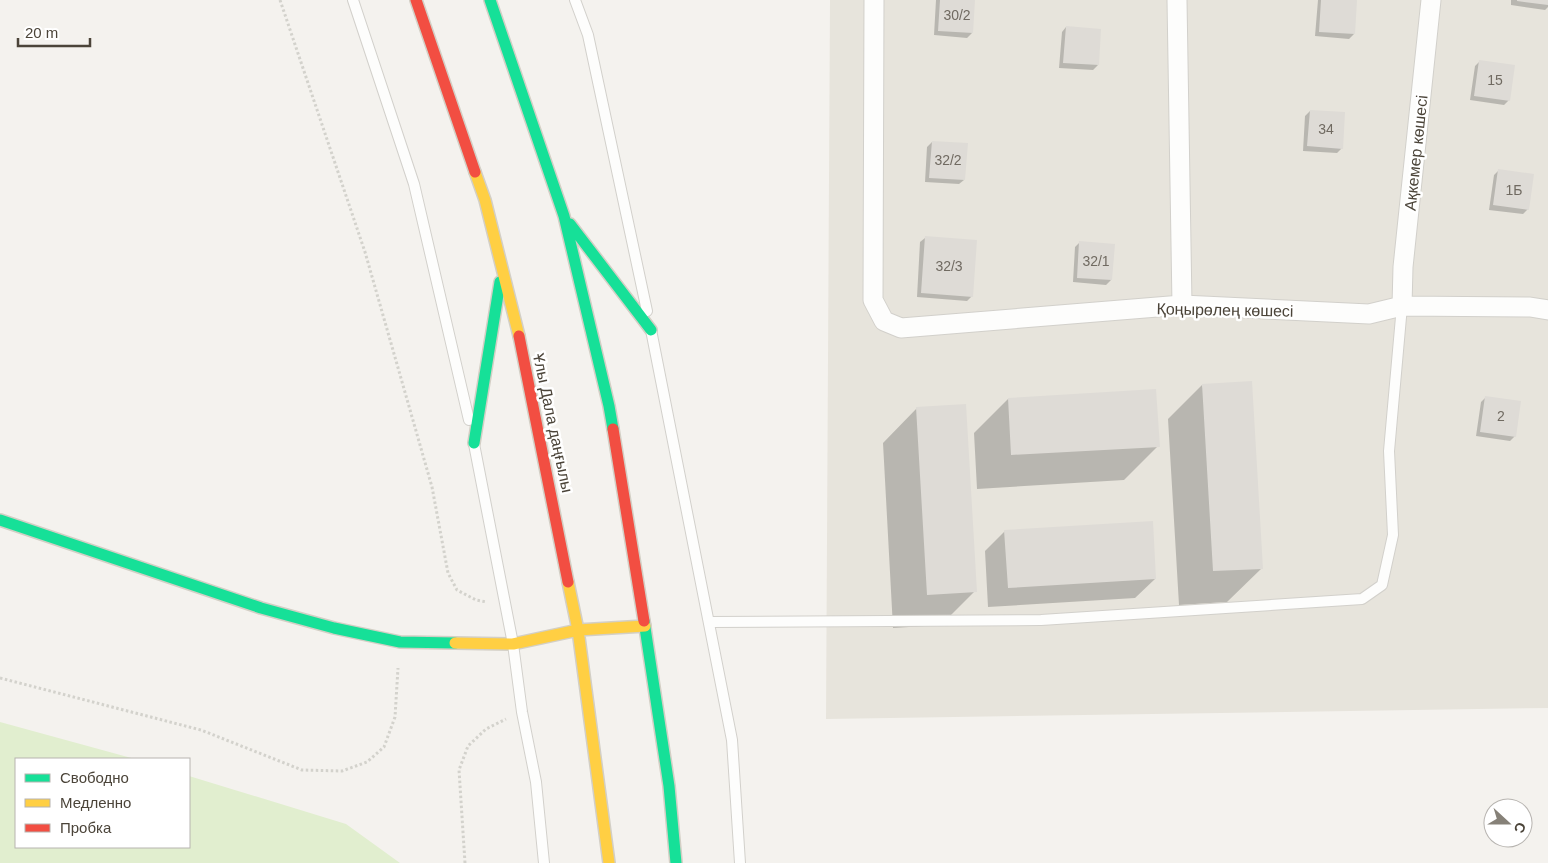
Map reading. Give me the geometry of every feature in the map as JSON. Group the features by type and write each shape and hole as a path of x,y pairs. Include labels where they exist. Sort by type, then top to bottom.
{"main road":[{"name":"Ұлы Дала даңғылы","path":"416,0 485,200 519,338 578,630 609,863"},
{"path":"490,0 564,216 609,406 646,626 669,786 676,863"},
{"path":"564,216 651,330"},
{"path":"474,443 502,273"},
{"path":"0,520 261,608 334,628 400,642 513,644 578,630 646,626"}],"street":[{"name":"Қоңырөлең көшесі","path":"874,0 873,300 884,321 901,328 1182,306 1369,314 1402,306 1530,307 1548,310"},
{"path":"1177,0 1182,306"},
{"name":"Ақкемер көшесі","path":"1402,306 1403,266 1431,0"}],"lane":[{"path":"353,0 414,184 474,443 513,644 522,712 536,782 544,863"},
{"path":"575,0 588,35 651,330 732,740 740,863"},
{"path":"709,622 1041,620 1362,599 1382,585 1393,535 1389,451 1402,306"}],"path":[{"path":"280,0 365,252 432,487 448,573 457,590 476,600 505,605"},
{"path":"0,678 201,730 302,770 342,771 367,762 384,747 395,718 400,642"},
{"path":"465,863 459,770 468,746 486,729 522,712"}],"shaded area":[{"path":"830,0 1548,0 1548,708 826,719"}],"green space":[{"path":"0,722 131,758 15,758 15,848 190,848 190,776 346,824 400,863 0,863"}],"building":[{"path":"940,0 975,0 973,33 938,31"},
{"path":"1321,0 1357,0 1355,34 1319,32"},
{"path":"1548,0 1548,5 1517,1"},
{"path":"1066,26 1101,29 1099,65 1063,63"},
{"path":"1479,60 1515,65 1510,101 1474,96"},
{"path":"1310,110 1345,112 1343,149 1307,146"},
{"path":"932,141 968,143 965,180 929,178"},
{"path":"1498,169 1534,174 1529,210 1493,205"},
{"path":"925,236 977,240 973,297 921,293"},
{"path":"1079,241 1115,244 1112,280 1077,278"},
{"path":"1252,381 1263,569 1213,571 1202,384"},
{"path":"1156,389 1160,447 1011,455 1008,398"},
{"path":"1485,396 1521,401 1516,437 1480,432"},
{"path":"966,404 977,592 927,595 916,407"},
{"path":"1153,521 1156,579 1008,588 1004,530"}],"traffic: fast":[{"path":"490,0 564,216 613,429"},
{"path":"570,224 651,330"},
{"path":"474,443 500,282"},
{"path":"0,520 261,608 334,628 400,642 455,643"},
{"path":"644,621 669,786 676,863"}],"traffic: slow":[{"path":"475,172 485,200 519,336"},
{"path":"568,582 578,630 609,863"},
{"path":"455,643 513,644 578,630 645,626"}],"traffic: jam":[{"path":"416,0 475,172"},
{"path":"519,336 568,582"},
{"path":"613,429 644,621"}]}
